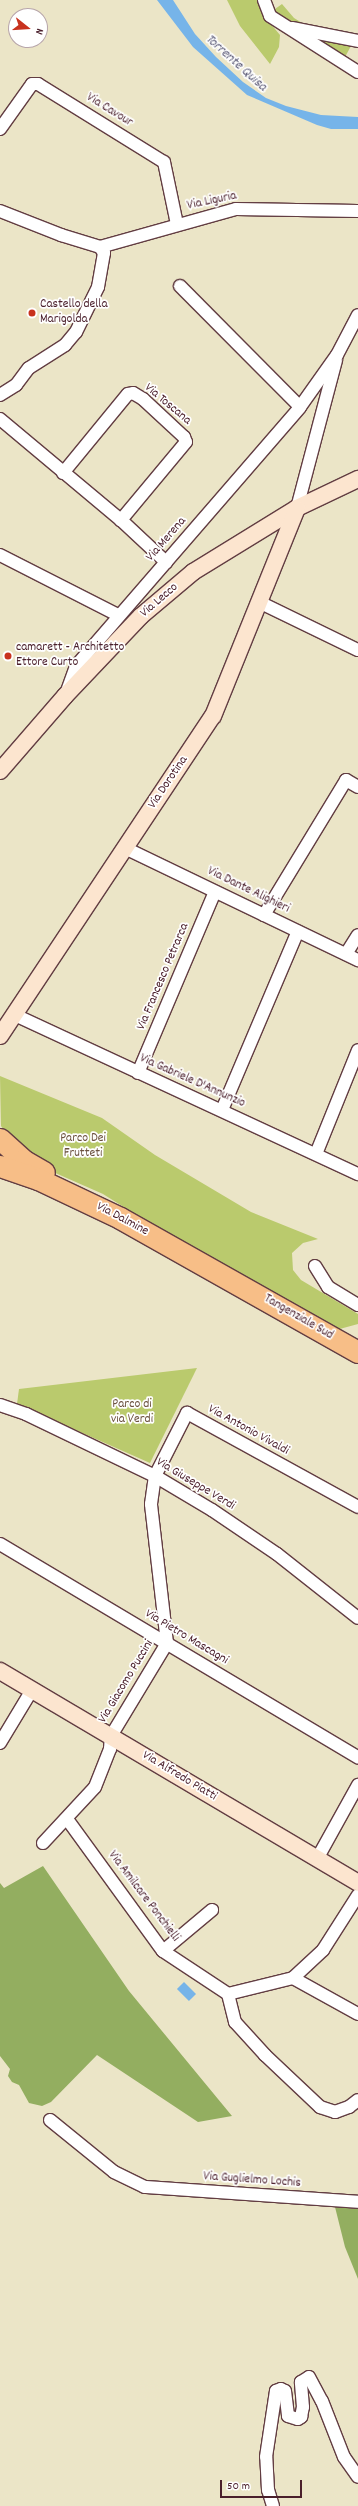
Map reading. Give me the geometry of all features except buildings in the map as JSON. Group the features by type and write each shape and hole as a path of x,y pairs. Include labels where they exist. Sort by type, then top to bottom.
{"highway":[{"path":"0,1139 23,1160 111,1204 195,1254 238,1284"},
{"name":"Via Dalmine","path":"0,1166 38,1179 79,1198 238,1284"},
{"name":"Tangenziale Sud","path":"238,1284 358,1352"}],"main road":[{"name":"Via Lecco","path":"0,771 65,696 141,616 194,572 297,508 358,479"},
{"name":"Via Dorotina","path":"0,1036 213,716 297,508"},
{"name":"Via Alfredo Piatti","path":"0,1671 358,1883"}],"street":[{"path":"264,0 270,16 358,72"},
{"path":"286,27 358,41"},
{"name":"Via Cavour","path":"0,129 32,84 38,84 164,162 177,224"},
{"name":"Via Liguria","path":"100,247 177,224 236,209 358,211"},
{"path":"0,211 61,236 100,247 104,253 98,287 76,332 65,345 29,368 16,385 0,395"},
{"path":"180,286 300,407"},
{"name":"Via Merena","path":"65,696 76,666 118,615 166,562 300,407 337,355 358,315"},
{"name":"Via Merena","path":"297,508 337,355"},
{"name":"Via Toscana","path":"63,473 128,394 133,393 143,399 184,437 186,442 121,520"},
{"name":"Via Merena","path":"300,407 311,397 318,397 323,413"},
{"path":"0,419 121,520 166,562"},
{"path":"0,555 118,615"},
{"path":"259,602 358,650"},
{"path":"264,915 346,780 358,788"},
{"name":"Via Dante Alighieri","path":"126,848 358,960"},
{"name":"Via Francesco Petrarca","path":"138,1073 215,892"},
{"path":"222,1110 298,931"},
{"path":"346,954 358,935"},
{"name":"Via Gabriele D'Annunzio","path":"15,1014 138,1073 222,1110 358,1174"},
{"path":"316,1154 358,1050"},
{"path":"315,1266 328,1287 358,1305"},
{"name":"Via Giuseppe Verdi","path":"0,1405 26,1414 155,1476 212,1510 277,1554 358,1618"},
{"name":"Via Antonio Vivaldi","path":"155,1476 187,1413 358,1507"},
{"name":"Via Giacomo Puccini","path":"111,1736 167,1642 151,1504 155,1476"},
{"name":"Via Pietro Mascagni","path":"0,1544 358,1757"},
{"path":"0,1743 32,1690"},
{"path":"43,1843 67,1819 95,1787 110,1749 111,1736"},
{"path":"317,1859 358,1785"},
{"name":"Via Amilcare Ponchielli","path":"67,1819 163,1951 228,1994"},
{"path":"358,1894 324,1950 293,1978 228,1994 235,2022 320,2107 335,2112 349,2107 358,2100"},
{"path":"163,1951 212,1910"},
{"path":"293,1978 358,2014"},
{"name":"Via Guglielmo Lochis","path":"50,2120 114,2172 145,2187 358,2202"},
{"path":"273,2506 268,2490 266,2457 276,2391 281,2389 285,2392 288,2416 298,2419 302,2417 303,2407 301,2382 309,2377 322,2401 344,2457 358,2477"}],"green space":[{"path":"227,0 260,0 265,17 280,35 279,47 270,64 240,26"},
{"path":"282,4 294,18 312,29 287,22 277,15 275,9"},
{"path":"300,33 352,44 344,59"},
{"name":"Parco Dei Frutteti","path":"0,1076 102,1118 155,1155 251,1212 318,1239 303,1243 292,1253 293,1270 301,1280 358,1314 358,1324 336,1330 162,1231 103,1194 44,1168 9,1138 1,1126"},
{"name":"Parco di via Verdi","path":"197,1368 150,1463 17,1404 19,1389"},
{"path":"43,1866 129,1991 232,2116 198,2122 97,2055 51,2102 42,2106 29,2103 19,2085 12,2082 8,2076 10,2069 0,2056 0,1883 4,1888"},
{"path":"335,2207 358,2209 358,2279 345,2247"}],"water":[{"path":"157,0 173,0 195,34 216,57 243,82 266,98 286,106 321,115 358,117 358,129 331,129 317,125 247,95 193,47"},
{"path":"184,1982 196,1994 189,2001 177,1989"}],"place":[{"name":"Castello della Marigolda","path":"32,313"},
{"name":"camarett - Architetto Ettore Curto","path":"8,656"}],"water label":[{"name":"Torrente Quisa","path":"236,63"}]}
